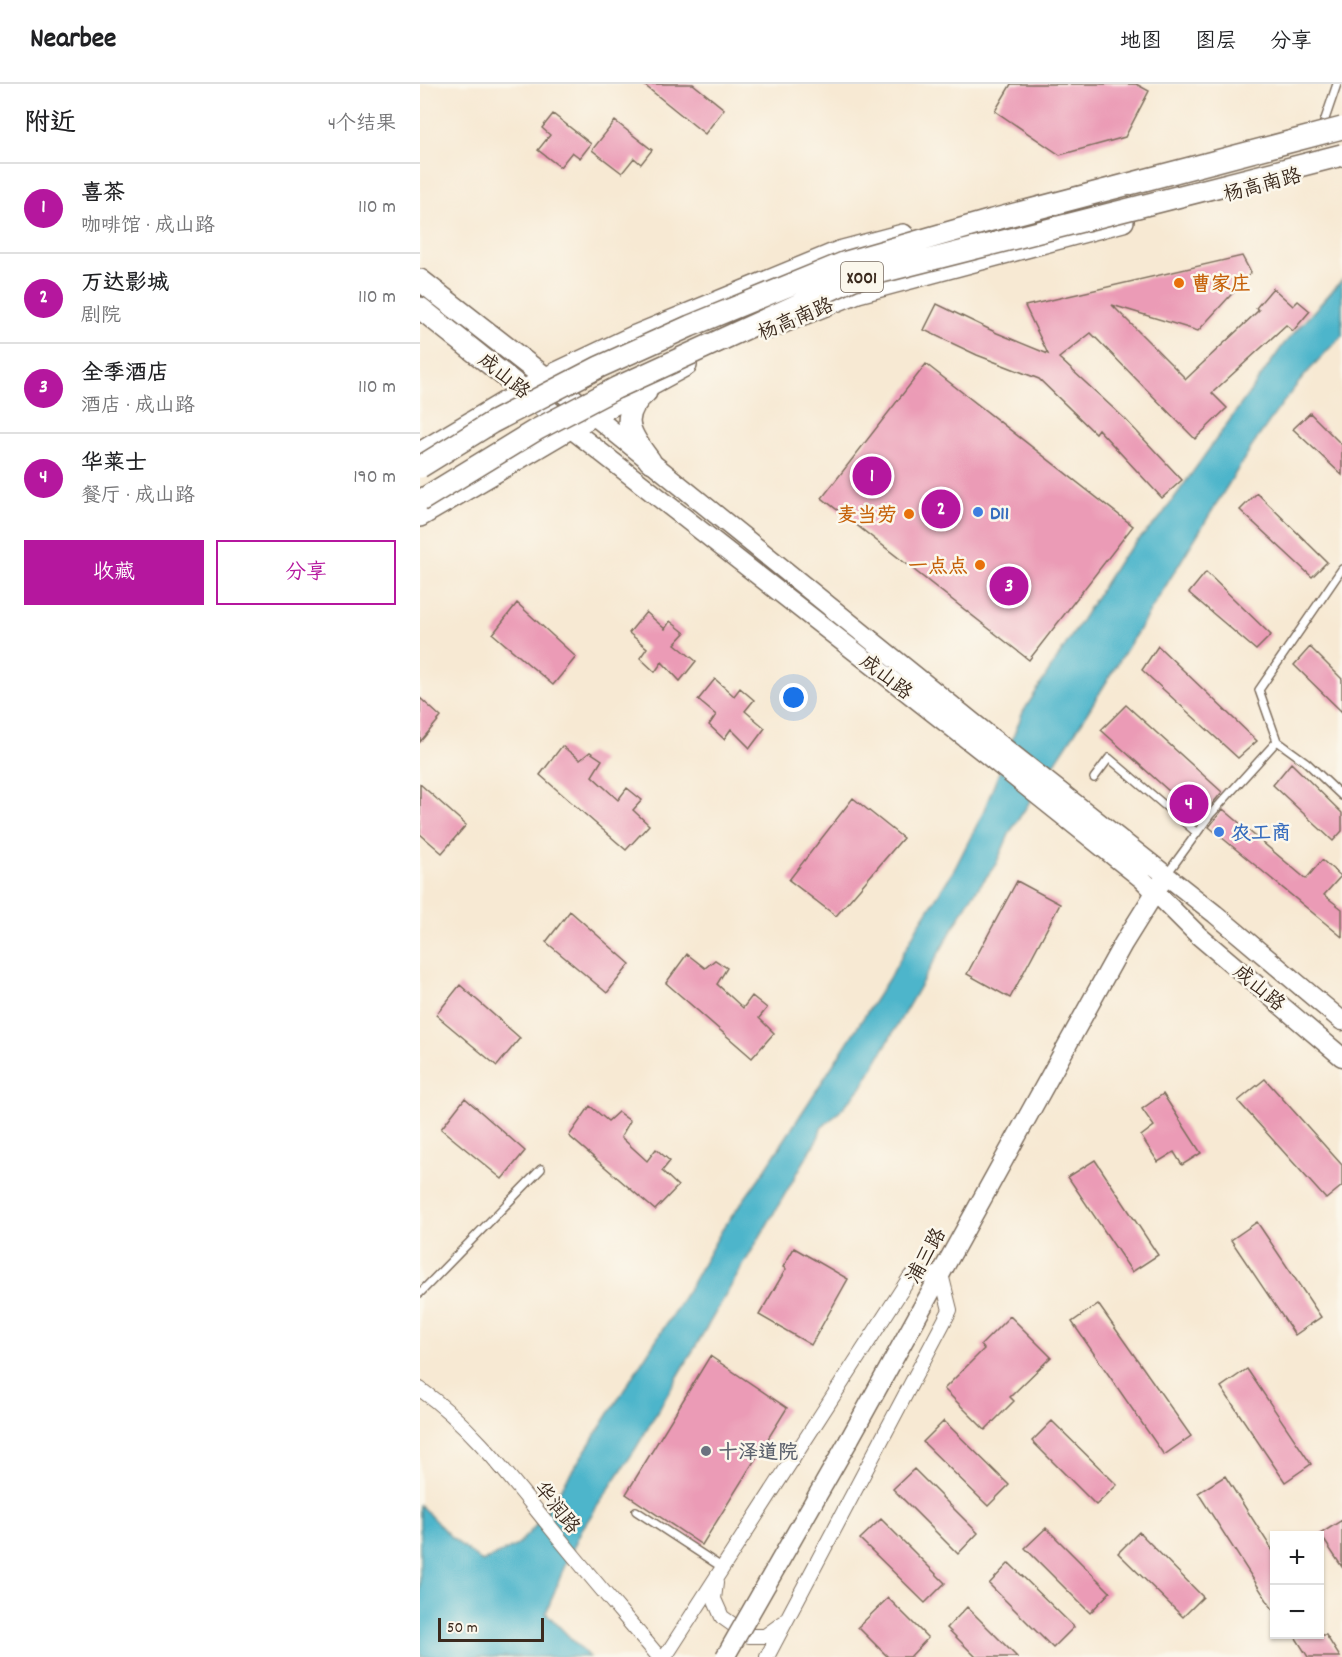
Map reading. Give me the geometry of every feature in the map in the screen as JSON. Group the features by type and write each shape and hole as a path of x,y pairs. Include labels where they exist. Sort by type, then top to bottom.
{"main road":[{"name":"X001","path":"546,378 633,337 839,252 1336,124"},
{"name":"杨高南路","path":"420,466 491,423 599,367 690,326 846,262 1336,124"},
{"name":"杨高南路","path":"420,501 536,430 616,388 854,279 1342,154"},
{"name":"杨高南路","path":"420,516 570,428 689,363 858,292 1342,164"},
{"name":"成山路","path":"420,280 650,461 987,744 1042,788 1215,914 1342,1021"},
{"name":"成山路","path":"420,308 570,428 987,744"},
{"path":"420,453 546,378"},
{"path":"650,461 636,443 628,421 631,408 660,380"},
{"name":"成山路","path":"1042,788 1142,879 1199,936 1342,1057"},
{"name":"浦三路","path":"725,1657 849,1440 1123,944 1165,876"}],"street":[{"path":"665,1657 910,1277 941,1274 950,1310 767,1657"},
{"name":"华润路","path":"420,1389 435,1400 485,1448 659,1657"},
{"path":"719,1573 714,1599 722,1617 750,1636 765,1636 787,1619"}],"lane":[{"path":"1336,124 1337,84"},
{"path":"1342,569 1259,690 1277,741 1306,762 1342,796"},
{"path":"1165,876 1236,784 1277,741"},
{"path":"1094,778 1109,758 1197,833"},
{"path":"420,1293 541,1170"},
{"path":"636,1511 719,1573"}],"water":[{"path":"1342,280 1342,336 1292,391 1249,451 1081,723 1010,832 996,864 970,899 861,1088 821,1128 819,1136 636,1448 582,1529 546,1613 589,1657 420,1657 420,1505 451,1537 482,1562 516,1546 533,1529 690,1287 722,1230 765,1170 893,972 918,926 954,870 982,815 1023,712 1121,558 1160,518 1284,344"}],"building":[{"path":"643,84 693,84 724,109 705,134"},
{"path":"1011,84 1136,84 1149,91 1125,137 1060,155 995,111"},
{"path":"553,114 591,144 580,158 572,152 560,167 538,150 550,135 542,128"},
{"path":"615,121 652,150 641,164 634,158 622,173 592,150"},
{"path":"1242,256 1251,273 1198,331 1112,305 1186,379 1259,310 1256,308 1273,288 1293,306 1298,301 1310,311 1293,331 1286,325 1212,393 1227,408 1195,439 1091,333 1059,358 1125,419 1182,480 1162,498 1098,429 1095,433 1039,379 977,355 924,330 937,304 1048,354 1025,306"},
{"name":"D11","path":"926,364 1133,526 1029,660 822,498"},
{"path":"1310,413 1342,445 1342,475 1293,429"},
{"path":"1257,493 1327,562 1312,577 1240,510"},
{"path":"1206,572 1271,635 1256,650 1189,593"},
{"path":"517,603 576,657 553,685 493,634"},
{"path":"646,612 665,629 670,621 685,633 675,644 696,661 680,681 662,662 655,672 640,658 647,648 629,633"},
{"path":"1158,646 1257,741 1238,758 1142,670"},
{"path":"1310,647 1342,679 1342,712 1294,665"},
{"path":"715,679 734,696 740,688 754,700 745,711 765,728 750,748 731,729 724,739 709,725 716,715 698,700"},
{"path":"420,698 441,717 420,742"},
{"path":"1126,705 1222,792 1200,819 1101,730"},
{"path":"562,746 580,760 590,752 602,760 592,776 618,800 627,788 642,800 633,810 649,825 626,850 540,775"},
{"path":"1291,763 1342,813 1342,831 1333,841 1273,785"},
{"path":"420,784 466,825 442,853 420,834"},
{"path":"853,798 903,838 836,916 789,880"},
{"path":"1223,809 1306,879 1322,860 1341,876 1324,895 1342,909 1342,937 1209,827"},
{"path":"1017,881 1060,904 1010,998 967,974"},
{"path":"570,911 630,964 607,993 546,942"},
{"path":"687,954 705,968 715,960 727,968 717,984 743,1008 752,996 767,1008 759,1018 774,1033 752,1058 666,983"},
{"path":"460,985 520,1038 497,1066 436,1015"},
{"path":"1265,1079 1342,1165 1342,1186 1326,1199 1238,1101"},
{"path":"1163,1094 1201,1153 1182,1165 1174,1152 1158,1162 1141,1136 1154,1126 1142,1109"},
{"path":"465,1098 525,1151 502,1179 441,1129"},
{"path":"590,1106 608,1121 618,1112 630,1121 621,1137 647,1161 656,1149 670,1161 662,1171 678,1186 655,1210 569,1136"},
{"path":"1095,1160 1158,1255 1132,1272 1068,1177"},
{"path":"1257,1222 1321,1317 1295,1335 1231,1240"},
{"path":"794,1248 848,1279 811,1345 759,1315 786,1269 783,1267"},
{"path":"1098,1304 1191,1436 1164,1455 1072,1322"},
{"path":"1010,1316 1051,1357 1010,1397 1014,1401 985,1430 944,1389 984,1349 981,1345"},
{"name":"十泽道院","path":"710,1356 787,1408 702,1545 626,1494"},
{"path":"1247,1369 1311,1464 1285,1482 1221,1387"},
{"path":"944,1421 1009,1485 988,1506 923,1442"},
{"path":"1052,1421 1117,1485 1096,1505 1032,1441"},
{"path":"914,1469 978,1533 958,1554 893,1489"},
{"path":"1225,1476 1270,1546 1270,1605 1198,1493"},
{"path":"881,1519 945,1583 925,1603 860,1539"},
{"path":"1342,1520 1342,1567 1324,1540 1324,1531"},
{"path":"1046,1528 1110,1592 1090,1613 1025,1548"},
{"path":"1139,1532 1203,1597 1183,1617 1118,1553"},
{"path":"1009,1563 1074,1627 1053,1648 989,1584"},
{"path":"888,1598 928,1638 910,1657 888,1657 858,1627"},
{"path":"967,1607 1017,1657 976,1657 947,1628"},
{"path":"1326,1635 1340,1657 1308,1657 1297,1639 1324,1639"}],"place":[{"name":"曹家庄","path":"1179,283"},
{"name":"喜茶","path":"872,476"},
{"name":"万达影城","path":"941,509"},
{"name":"D11","path":"978,512"},
{"name":"麦当劳","path":"909,514"},
{"name":"一点点","path":"980,565"},
{"name":"全季酒店","path":"1009,586"},
{"name":"华莱士","path":"1189,804"},
{"name":"农工商","path":"1219,832"},
{"name":"十泽道院","path":"706,1451"}]}
